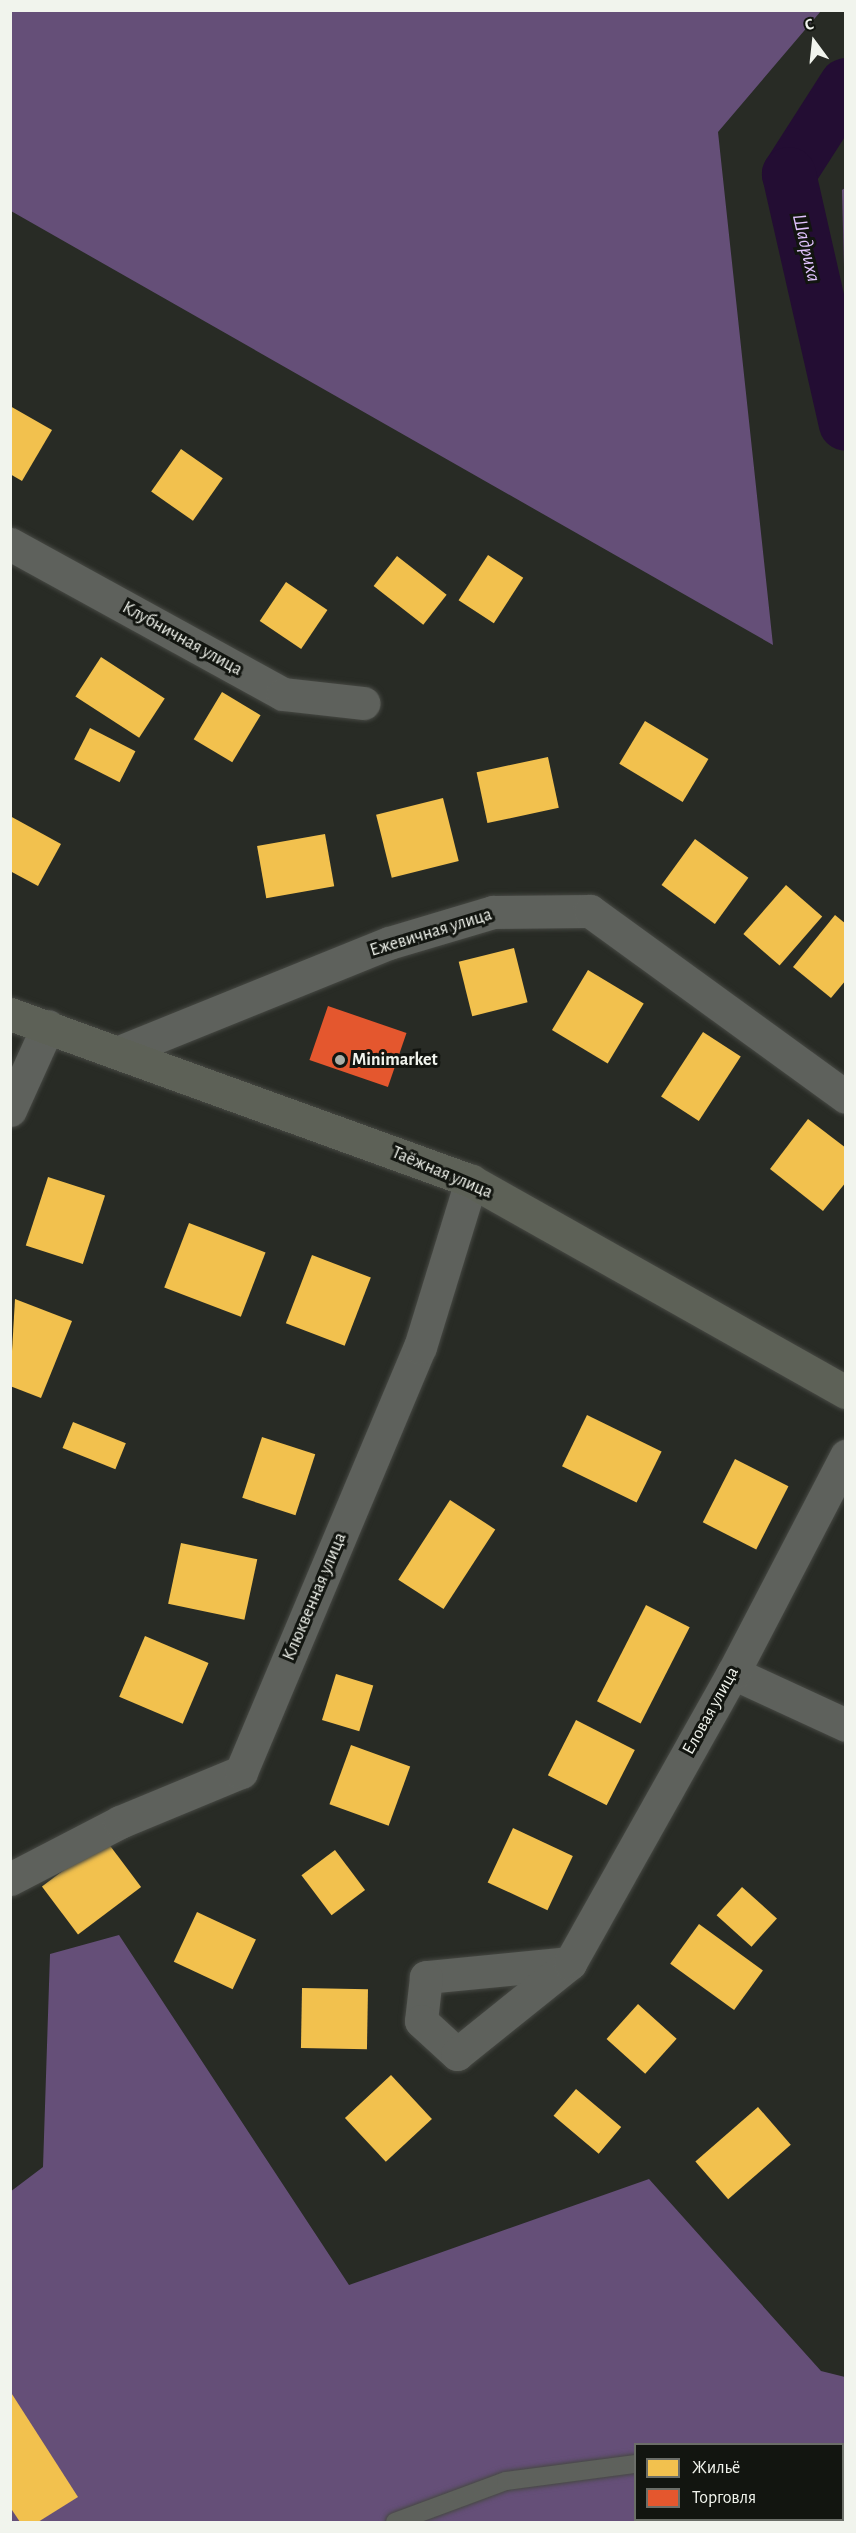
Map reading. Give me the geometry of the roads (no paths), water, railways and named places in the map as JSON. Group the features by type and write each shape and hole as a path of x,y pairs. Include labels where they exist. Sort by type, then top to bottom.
{"street":[{"name":"Клубничная улица","path":"10,544 283,694 363,703"},
{"name":"Ежевичная улица","path":"119,1052 388,943 493,912 590,911 846,1097"},
{"name":"Таёжная улица","path":"10,1014 471,1181 846,1392"},
{"path":"10,1110 48,1026"},
{"name":"Клюквенная улица","path":"10,1879 120,1822 241,1772 420,1347 471,1181"},
{"name":"Еловая улица","path":"570,1964 733,1672 846,1456"},
{"path":"733,1672 846,1725"}],"lane":[{"path":"395,2523 506,2481 634,2464"}],"waterway":[{"name":"Шадриха","path":"846,85 789,174 846,424"}],"place":[{"name":"Minimarket","path":"340,1060"}]}
